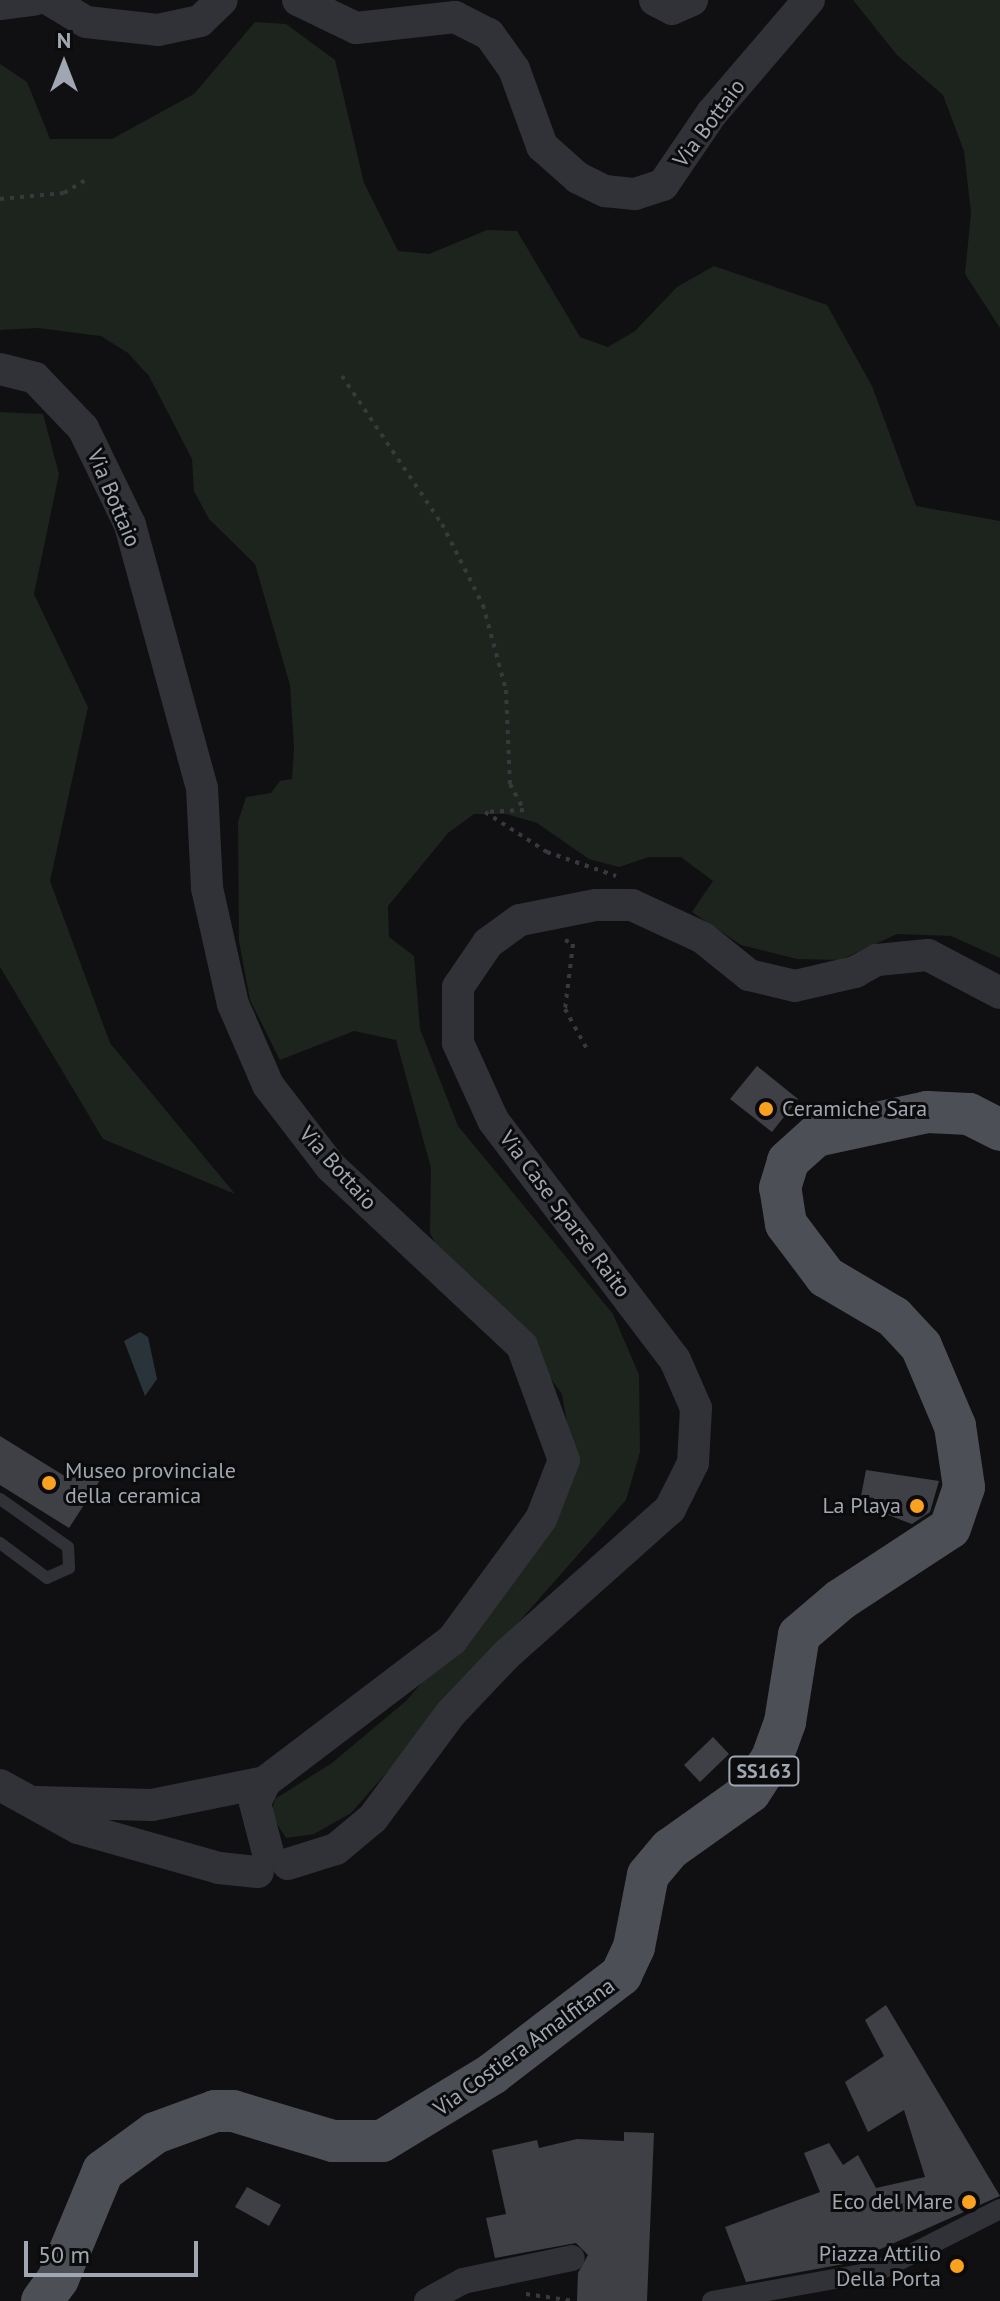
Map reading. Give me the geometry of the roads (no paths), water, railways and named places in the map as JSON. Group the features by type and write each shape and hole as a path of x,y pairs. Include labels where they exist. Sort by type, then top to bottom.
{"main road":[{"name":"Via Costiera Amalfitana","path":"42,2301 58,2279 103,2171 155,2133 215,2111 233,2111 333,2141 382,2141 492,2074 621,1975 634,1947 648,1875 670,1849 750,1792 772,1758 785,1722 799,1635 840,1600 950,1528 964,1487 955,1426 921,1346 894,1317 826,1277 786,1224 780,1188 788,1161 816,1136 927,1112 969,1114 1000,1130"}],"street":[{"path":"0,4 35,0"},
{"path":"50,0 86,22 158,30 200,21 222,0"},
{"name":"Via Bottaio","path":"298,0 356,28 455,17 489,34 514,69 542,146 578,178 605,191 635,194 663,185 712,113 809,0"},
{"path":"655,0 672,9 692,0"},
{"name":"Via Bottaio","path":"0,369 35,378 83,428 130,525 202,788 207,888 233,1004 268,1085 331,1167 522,1346 564,1460 541,1519 452,1640 265,1782"},
{"name":"Via Case Sparse Raito","path":"0,1785 37,1802 78,1828 219,1868 271,1863 336,1849 373,1818 451,1713 495,1667 670,1509 693,1463 696,1408 675,1360 493,1120 458,1043 458,987 488,943 520,920 587,906 632,905 665,916 749,975 795,986 855,972 877,960 928,955 1000,993"},
{"path":"37,1802 152,1805 265,1782"},
{"path":"265,1782 255,1803 271,1863"},
{"path":"712,2301 878,2271 1000,2209"},
{"path":"427,2301 463,2281 572,2258"}],"lane":[{"path":"0,1499 68,1547 69,1568 47,1578 0,1543"}],"place":[{"name":"Ceramiche Sara","path":"766,1109"},
{"name":"Museo provinciale della ceramica","path":"49,1483"},
{"name":"La Playa","path":"917,1506"},
{"name":"Eco del Mare","path":"969,2202"},
{"name":"Piazza Attilio Della Porta","path":"957,2266"}]}
